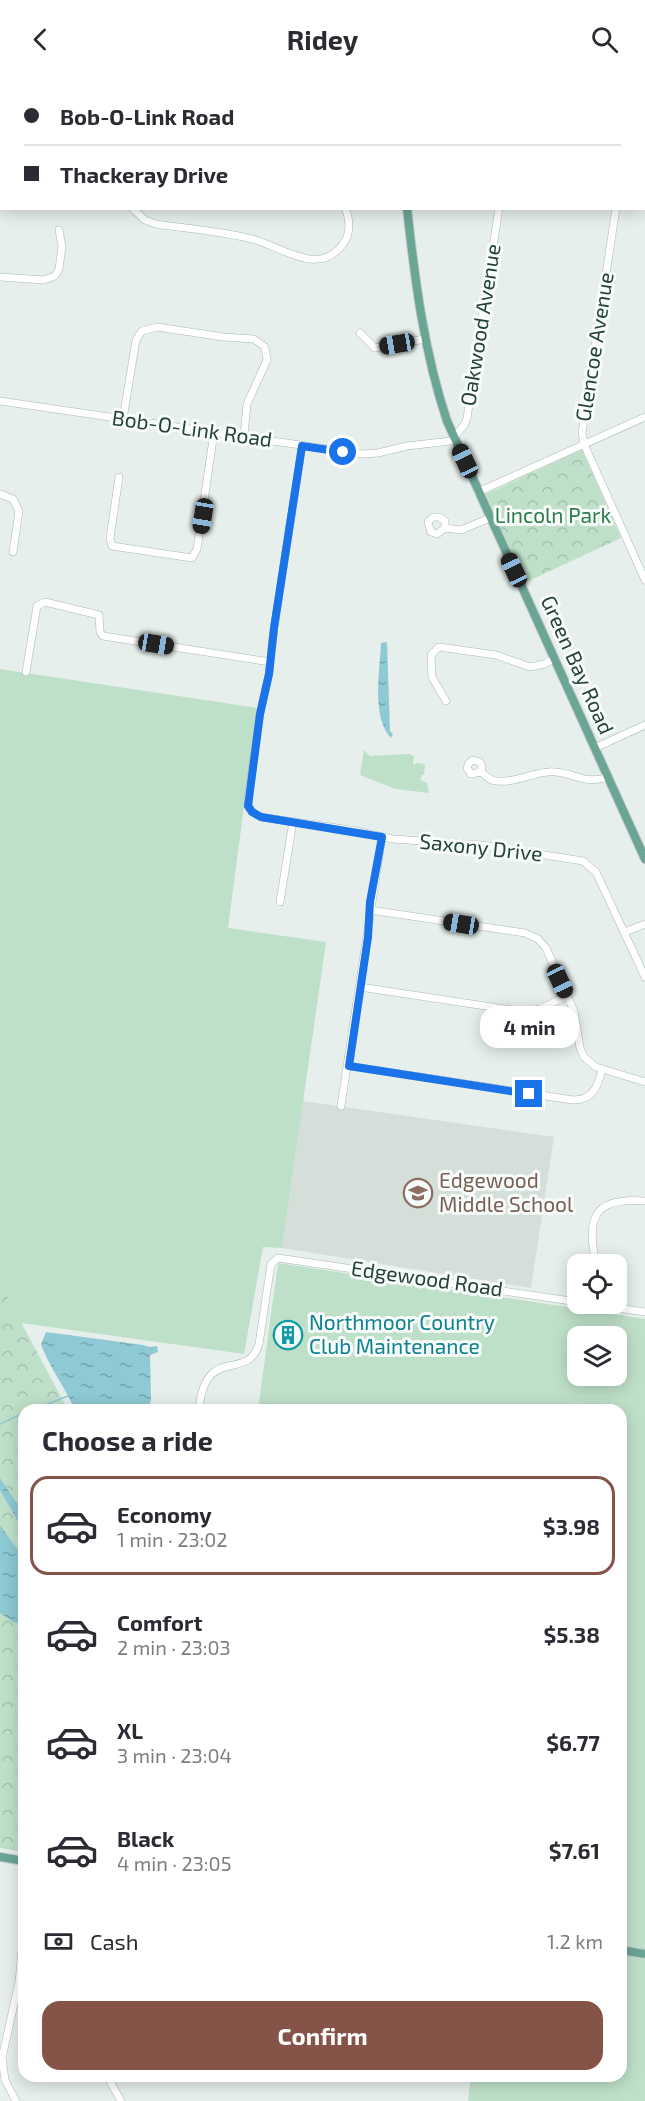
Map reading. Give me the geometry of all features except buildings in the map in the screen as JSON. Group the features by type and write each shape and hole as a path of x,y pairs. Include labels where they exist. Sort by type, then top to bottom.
{"main road":[{"name":"Green Bay Road","path":"406,210 425,339 442,406 454,439 608,777 641,839 645,859"},
{"path":"0,1857 18,1860"},
{"path":"627,1951 645,1954"}],"street":[{"path":"134,210 145,220 156,224 252,239 311,260 335,253 346,240 348,222 345,210"},
{"name":"Oakwood Avenue","path":"454,439 467,418 499,210"},
{"name":"Glencoe Avenue","path":"616,210 582,433 584,444 645,580"},
{"path":"0,277 44,280 55,276 59,269 62,247 59,230"},
{"path":"123,419 136,340 142,331 157,327 223,337 254,339 265,347 267,360 247,404 243,436"},
{"path":"360,333 375,348 425,339"},
{"name":"Bob-O-Link Road","path":"0,401 368,454 454,439"},
{"path":"478,492 645,417"},
{"path":"119,477 110,538 112,546 192,558 197,549 214,432"},
{"path":"26,672 37,606 38,603 45,602 99,615 100,632 103,636 270,662 302,446"},
{"path":"0,494 13,499 19,511 13,552"},
{"path":"445,528 461,530 490,518"},
{"path":"446,700 432,677 431,655 439,647 496,655 530,667 554,659"},
{"name":"Saxony Drive","path":"270,662 248,799 250,810 261,817 382,837 409,841 481,844 583,861 596,872 645,977"},
{"path":"595,748 645,725"},
{"path":"481,772 495,782 550,771 595,781 608,777"},
{"path":"280,902 293,821"},
{"path":"341,1106 349,1066 382,837"},
{"path":"370,910 531,935 538,939 546,948 574,1011 582,1052 588,1061 602,1069 645,1082"},
{"path":"625,932 645,924"},
{"path":"360,987 525,1012 540,1009 567,996"},
{"path":"349,1066 573,1100 580,1100 593,1093 599,1083 602,1069"},
{"path":"594,1254 593,1221 599,1211 610,1204 645,1201"},
{"name":"Edgewood Road","path":"199,1404 204,1382 210,1375 224,1366 248,1361 255,1354 259,1344 271,1264 281,1257 567,1300"},
{"path":"627,1309 645,1312"},
{"path":"16,2101 5,2080 2,2058 18,1990"},
{"path":"110,2082 121,2101"}],"shaded area":[{"name":"Edgewood Middle School","path":"303,1101 554,1137 531,1288 282,1248"}],"green space":[{"name":"Lincoln Park","path":"582,450 621,538 524,583 486,494"},
{"path":"0,669 257,708 228,928 326,942 282,1248 263,1247 244,1354 21,1323 0,1283"},
{"path":"364,750 370,756 409,754 414,756 413,765 425,764 424,775 420,780 427,783 429,793 396,789 360,775"},
{"path":"278,1263 567,1307 567,1314 612,1314 645,1319 645,2101 468,2101 470,2082 627,2082 627,1404 259,1404"},
{"path":"0,1283 65,1404 18,1404 18,1851 0,1848"}],"water":[{"path":"387,642 390,731 393,734 391,738 381,718 378,693 381,643"},
{"path":"46,1332 150,1347 157,1346 158,1352 150,1355 150,1404 72,1404 41,1344"},
{"path":"0,1478 18,1505 18,1522 0,1490"},
{"path":"0,1525 18,1550 18,1623 0,1613"}],"waterway":[{"path":"47,1404 68,1396"},
{"path":"0,1424 18,1416"}],"place":[{"name":"Edgewood Middle School","path":"418,1193"},
{"name":"Northmoor Country Club Maintenance","path":"288,1335"}],"route":[{"path":"343,452 302,446 248,806 255,815 261,817 351,830 382,837 370,902 368,937 349,1066 529,1094"}]}
